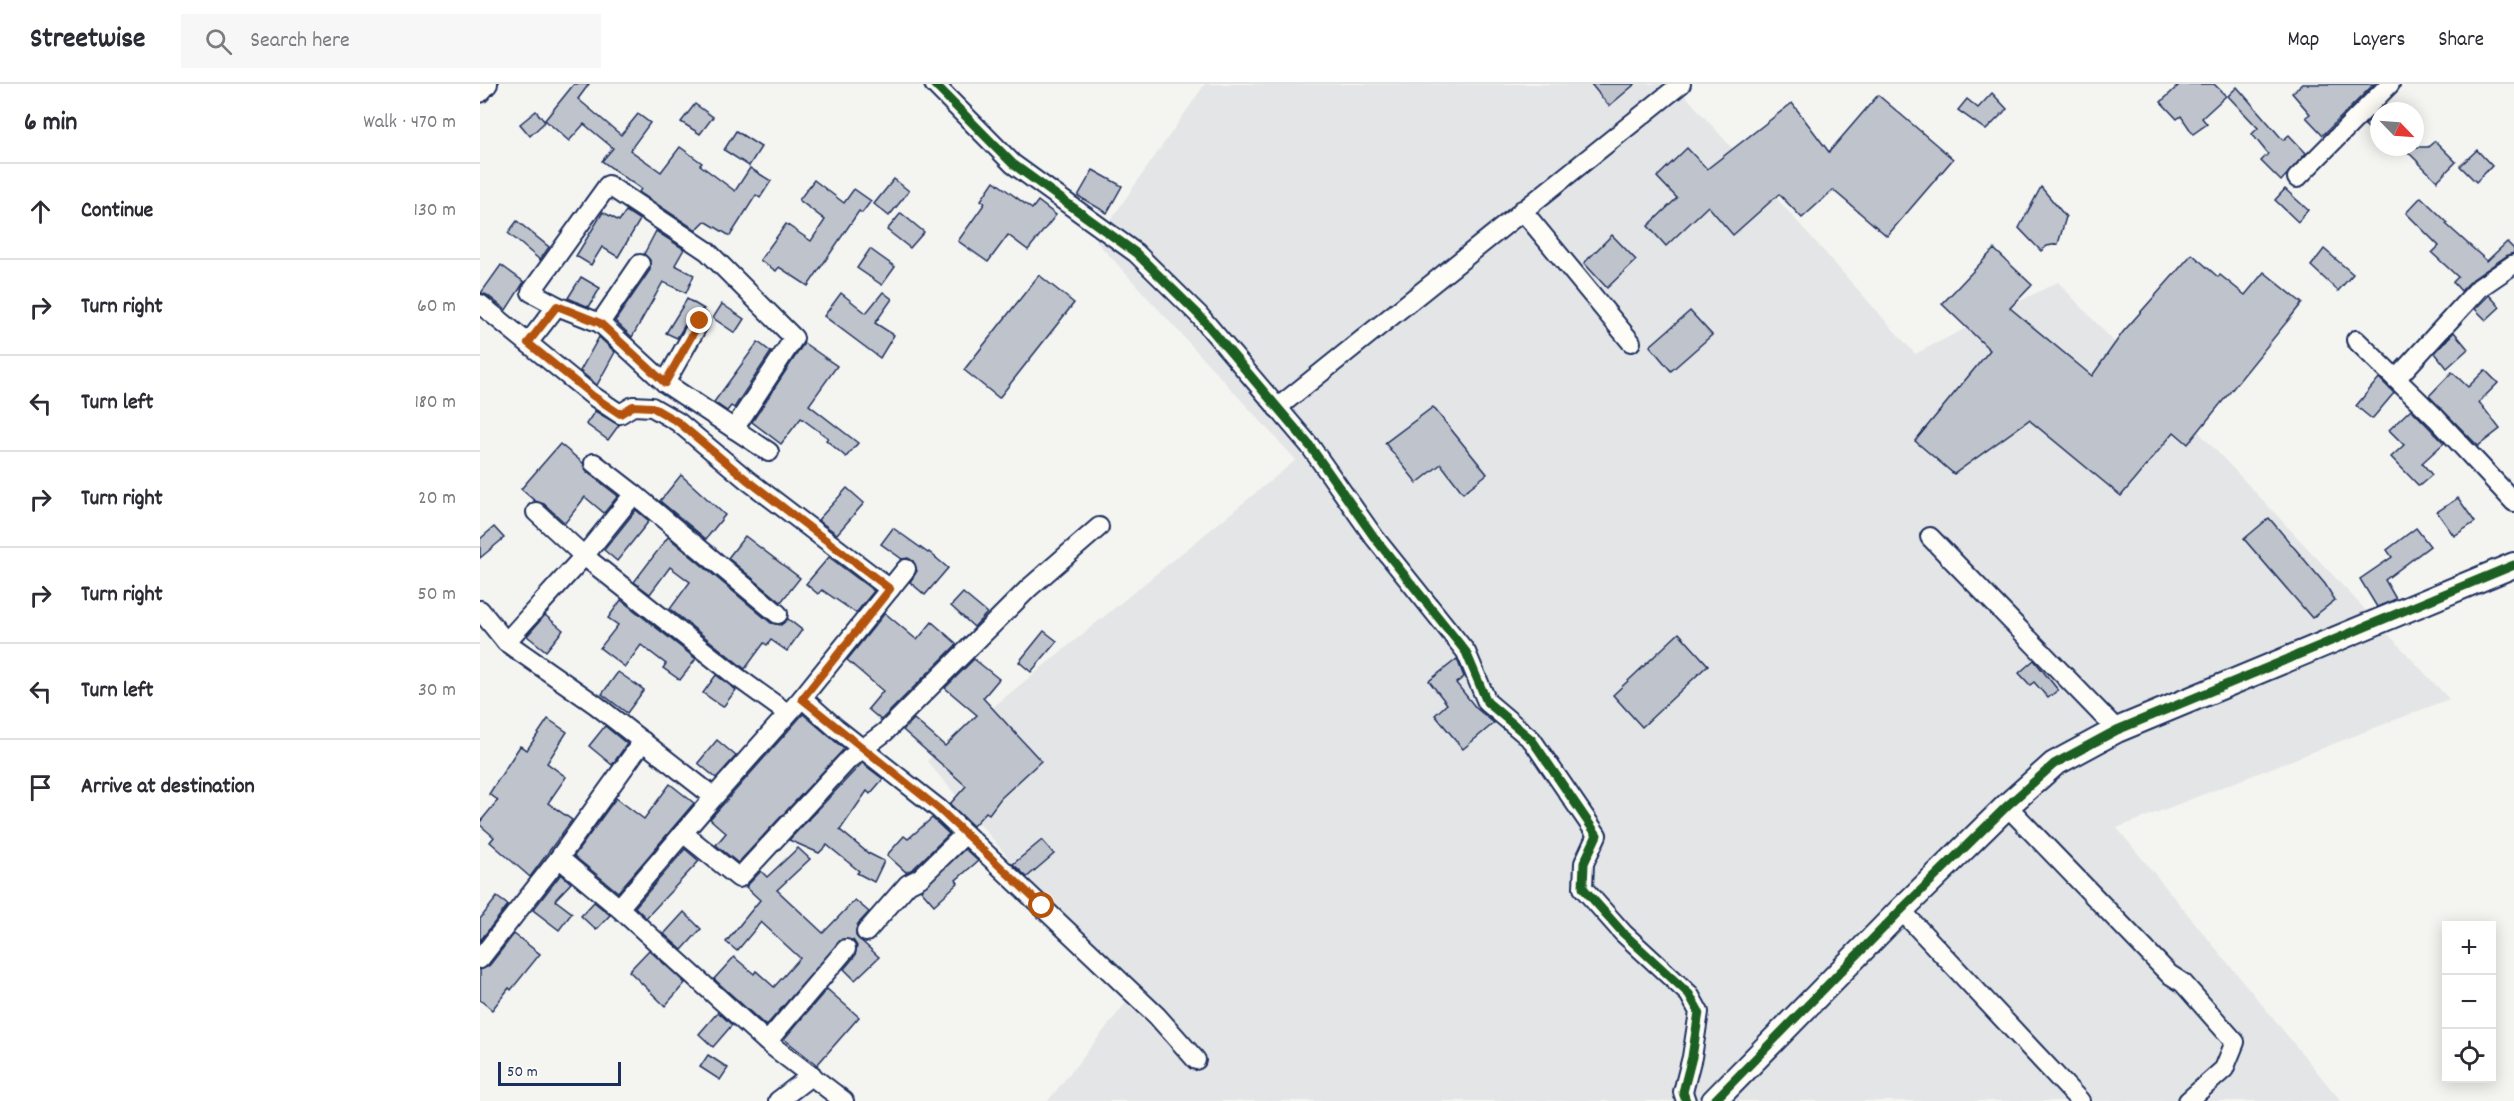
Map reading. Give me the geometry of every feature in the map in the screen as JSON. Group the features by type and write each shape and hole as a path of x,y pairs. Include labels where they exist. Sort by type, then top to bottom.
{"street":[{"path":"480,93 488,84"},
{"path":"934,84 1013,164 1136,253 1199,315 1310,446 1374,537 1466,652 1487,702 1532,740 1597,835 1584,863 1583,888 1623,933 1689,994 1700,1012 1683,1092 1686,1101"},
{"path":"1277,408 1681,84"},
{"path":"2297,178 2390,84"},
{"path":"734,429 794,338 707,251 608,185 531,292 557,306 600,323 665,383 734,429 769,452"},
{"path":"1522,210 1631,342"},
{"path":"600,323 640,264"},
{"path":"2396,380 2479,288 2514,264"},
{"path":"480,304 593,396 620,414 633,406 652,407 678,422 746,479 890,589"},
{"path":"528,343 557,306"},
{"path":"665,383 700,321"},
{"path":"2356,340 2436,418 2514,502"},
{"path":"594,463 778,614"},
{"path":"506,642 584,556 634,494"},
{"path":"536,512 584,556 737,677 787,713"},
{"path":"683,832 739,878 849,759 885,732 1029,588 1099,527"},
{"path":"1930,537 2118,730"},
{"path":"1714,1101 1901,910 2007,806 2054,764 2118,730 2514,565"},
{"path":"619,908 787,713 802,699 906,569"},
{"path":"480,610 506,642 596,705 714,797"},
{"path":"802,699 939,809 1157,1016 1196,1060"},
{"path":"480,959 559,858 644,741"},
{"path":"2007,806 2169,974 2183,983 2235,1042 2223,1069 2188,1101"},
{"path":"866,932 908,884 920,878 964,834"},
{"path":"559,858 619,908 767,1042 844,1101"},
{"path":"1901,910 2080,1101"},
{"path":"767,1042 846,949"},
{"path":"778,1101 812,1075"}],"shaded area":[{"path":"1205,84 1675,84 1915,354 2058,282 2449,699 2117,828 2341,1101 1048,1101 1128,1000 927,761 1296,460 1096,241"}],"building":[{"path":"574,84 589,84 578,99 621,135 638,114 650,123 630,150 661,172 680,147 735,191 750,168 771,181 760,198 756,195 730,236 705,221 696,230 639,192 641,189 602,161 613,148 584,124 569,141 545,120"},
{"path":"1591,84 1635,84 1609,106"},
{"path":"2180,84 2214,84 2226,96 2202,118 2207,124 2193,134 2181,116 2177,119 2161,102"},
{"path":"2302,84 2374,84 2323,135 2306,117 2310,114 2292,93"},
{"path":"2237,87 2283,140 2289,135 2306,153 2281,181 2261,161 2268,154 2252,134 2258,128 2228,96"},
{"path":"1992,93 2007,109 1986,130 1958,110 1967,99 1978,108"},
{"path":"1878,95 1953,159 1887,236 1833,190 1802,218 1779,194 1733,235 1708,206 1666,246 1648,226 1677,198 1657,177 1687,148 1707,169 1792,103 1829,152"},
{"path":"695,104 713,117 700,134 681,122"},
{"path":"536,111 545,122 530,136 520,124"},
{"path":"2370,120 2370,130 2365,125"},
{"path":"736,131 761,147 749,166 724,150"},
{"path":"2435,141 2456,162 2437,181 2412,156 2424,156 2424,147 2428,147"},
{"path":"2477,150 2492,166 2476,182 2460,166"},
{"path":"1093,170 1122,186 1107,213 1078,196"},
{"path":"894,179 909,191 889,216 874,204"},
{"path":"814,180 844,203 854,189 871,201 862,213 859,211 808,286 779,267 776,271 760,260 786,224 811,241 825,220 799,200"},
{"path":"994,181 1032,209 1038,201 1056,215 1028,250 1008,235 988,262 958,241 985,203 981,200"},
{"path":"2041,187 2066,217 2058,244 2047,246 2041,251 2019,228"},
{"path":"2285,189 2308,210 2298,222 2275,200"},
{"path":"2421,197 2448,223 2446,224 2487,261 2507,242 2514,249 2514,253 2473,279 2461,291 2453,282 2458,277 2432,253 2439,246 2406,213"},
{"path":"626,211 640,220 618,257 602,247 591,265 576,256 603,212 619,221"},
{"path":"901,213 924,232 910,248 887,230"},
{"path":"517,221 549,247 540,260 508,233"},
{"path":"656,231 684,249 675,265 694,275 686,293 663,282 632,337 615,321 650,270 650,260 644,254"},
{"path":"1612,235 1636,260 1607,288 1584,263"},
{"path":"870,249 895,267 882,285 857,268"},
{"path":"1994,249 2032,285 2010,308 2092,376 2123,332 2192,254 2218,277 2220,275 2245,295 2264,272 2302,303 2188,444 2174,432 2121,496 2029,420 1954,474 1915,441 1990,350 1942,304"},
{"path":"2324,249 2353,274 2338,291 2311,266"},
{"path":"501,265 524,282 506,310 481,293"},
{"path":"1039,275 1074,303 999,398 964,370"},
{"path":"581,277 600,288 589,307 568,298"},
{"path":"883,292 892,299 875,323 894,335 880,358 824,316 841,293 866,313"},
{"path":"2489,295 2500,307 2486,320 2475,309"},
{"path":"687,299 704,309 691,315 677,338 666,333"},
{"path":"722,304 744,319 735,333 713,318"},
{"path":"1690,311 1712,335 1671,371 1650,346"},
{"path":"2454,332 2468,349 2447,368 2435,353"},
{"path":"599,337 615,352 597,385 580,371"},
{"path":"758,342 771,352 734,408 731,406 727,411 714,402"},
{"path":"804,343 837,366 809,405 858,443 846,457 826,440 828,438 801,418 781,444 752,422"},
{"path":"2485,370 2498,383 2479,402 2500,429 2478,446 2429,396 2452,372 2468,387"},
{"path":"2379,378 2394,393 2372,419 2356,406"},
{"path":"1433,407 1487,474 1463,493 1441,464 1417,483 1385,443"},
{"path":"2411,409 2444,443 2422,463 2432,475 2419,486 2391,457 2404,445 2389,430"},
{"path":"595,411 619,425 608,440 586,424"},
{"path":"560,444 583,463 587,472 618,496 604,513 585,497 565,523 544,504 535,501 521,489"},
{"path":"681,475 725,515 706,539 660,501"},
{"path":"847,488 864,503 837,534 818,520"},
{"path":"2458,498 2475,522 2454,536 2437,512"},
{"path":"636,510 649,521 617,561 604,550"},
{"path":"2269,518 2325,584 2335,600 2312,618 2244,539"},
{"path":"494,527 504,538 480,558 480,539"},
{"path":"893,528 948,568 925,595 910,582 917,571 913,561 908,558 902,559 881,544"},
{"path":"2416,528 2430,546 2385,580 2396,599 2377,607 2360,579 2392,557 2387,550"},
{"path":"745,536 800,578 781,602 728,558"},
{"path":"668,537 771,623 781,625 788,619 802,630 787,651 771,640 767,645 764,643 745,669 670,609 690,582 670,567 650,594 634,582"},
{"path":"829,557 874,591 856,613 822,590 818,594 806,584"},
{"path":"963,593 987,613 974,627 951,606"},
{"path":"621,600 696,659 680,680 663,668 666,664 641,645 625,667 600,648 618,625 608,618"},
{"path":"885,613 917,640 932,622 957,644 881,720 868,709 883,691 847,660"},
{"path":"545,615 563,630 546,651 527,636"},
{"path":"1044,631 1057,641 1031,672 1019,662"},
{"path":"1679,633 1708,665 1642,727 1613,695"},
{"path":"974,659 999,679 983,698 1041,761 1001,798 989,814 986,812 973,826 950,804 966,786 903,730 914,719 945,746 977,715 945,688"},
{"path":"1457,659 1464,677 1456,683 1476,708 1494,723 1463,749 1435,715 1447,704 1429,681"},
{"path":"2034,660 2058,690 2048,698 2034,682 2030,685 2019,673"},
{"path":"618,672 644,690 627,713 602,694"},
{"path":"716,675 736,690 723,707 703,693"},
{"path":"803,714 844,749 738,863 716,845 726,833 710,819"},
{"path":"548,719 567,732 547,763 566,777 548,803 572,820 530,877 490,842 494,837 480,825 480,822 498,800 489,794 520,746 527,750"},
{"path":"605,726 627,744 612,765 589,746"},
{"path":"717,740 736,756 716,778 698,763"},
{"path":"862,763 883,779 870,794 867,791 840,830 868,853 884,861 874,882 857,873 859,871 827,845 819,853 789,840"},
{"path":"670,784 694,803 618,892 574,856 616,798 644,819"},
{"path":"932,818 949,834 913,869 906,872 887,855 904,836 908,839"},
{"path":"1042,840 1054,854 1027,877 1013,864"},
{"path":"798,848 810,859 777,890 823,933 855,900 869,912 857,925 856,936 879,957 855,980 844,969 855,956 857,946 853,940 842,939 766,1026 714,979 734,957 754,974 756,971 774,987 800,958 761,922 737,951 726,942 760,900 746,887 761,871 767,877"},
{"path":"685,849 699,861 646,918 635,907"},
{"path":"965,849 978,861 956,880 958,883 934,905 921,890"},
{"path":"561,874 571,883 555,900 572,913 559,930 533,910"},
{"path":"497,897 508,905 480,941 480,919"},
{"path":"594,902 610,915 596,930 581,916"},
{"path":"684,912 701,929 682,950 664,934"},
{"path":"514,934 540,954 492,1010 480,1000 480,970 489,966"},
{"path":"649,950 685,983 665,1006 629,971"},
{"path":"827,989 859,1017 817,1065 784,1039"},
{"path":"718,1012 732,1025 713,1047 699,1034"},
{"path":"708,1055 728,1068 720,1080 700,1067"}],"cycle path":[{"path":"934,84 1013,164 1136,253 1199,315 1310,446 1374,537 1466,652 1487,702 1532,740 1597,835 1584,863 1583,888 1623,933 1689,994 1699,1012 1692,1057 1683,1092 1686,1101"},
{"path":"1714,1101 1901,910 2007,806 2054,764 2117,730 2514,565"}],"route":[{"path":"700,321 665,383 600,323 557,306 528,343 593,396 620,414 633,406 652,407 678,422 746,479 890,589 802,699 939,809 1042,906"}]}
